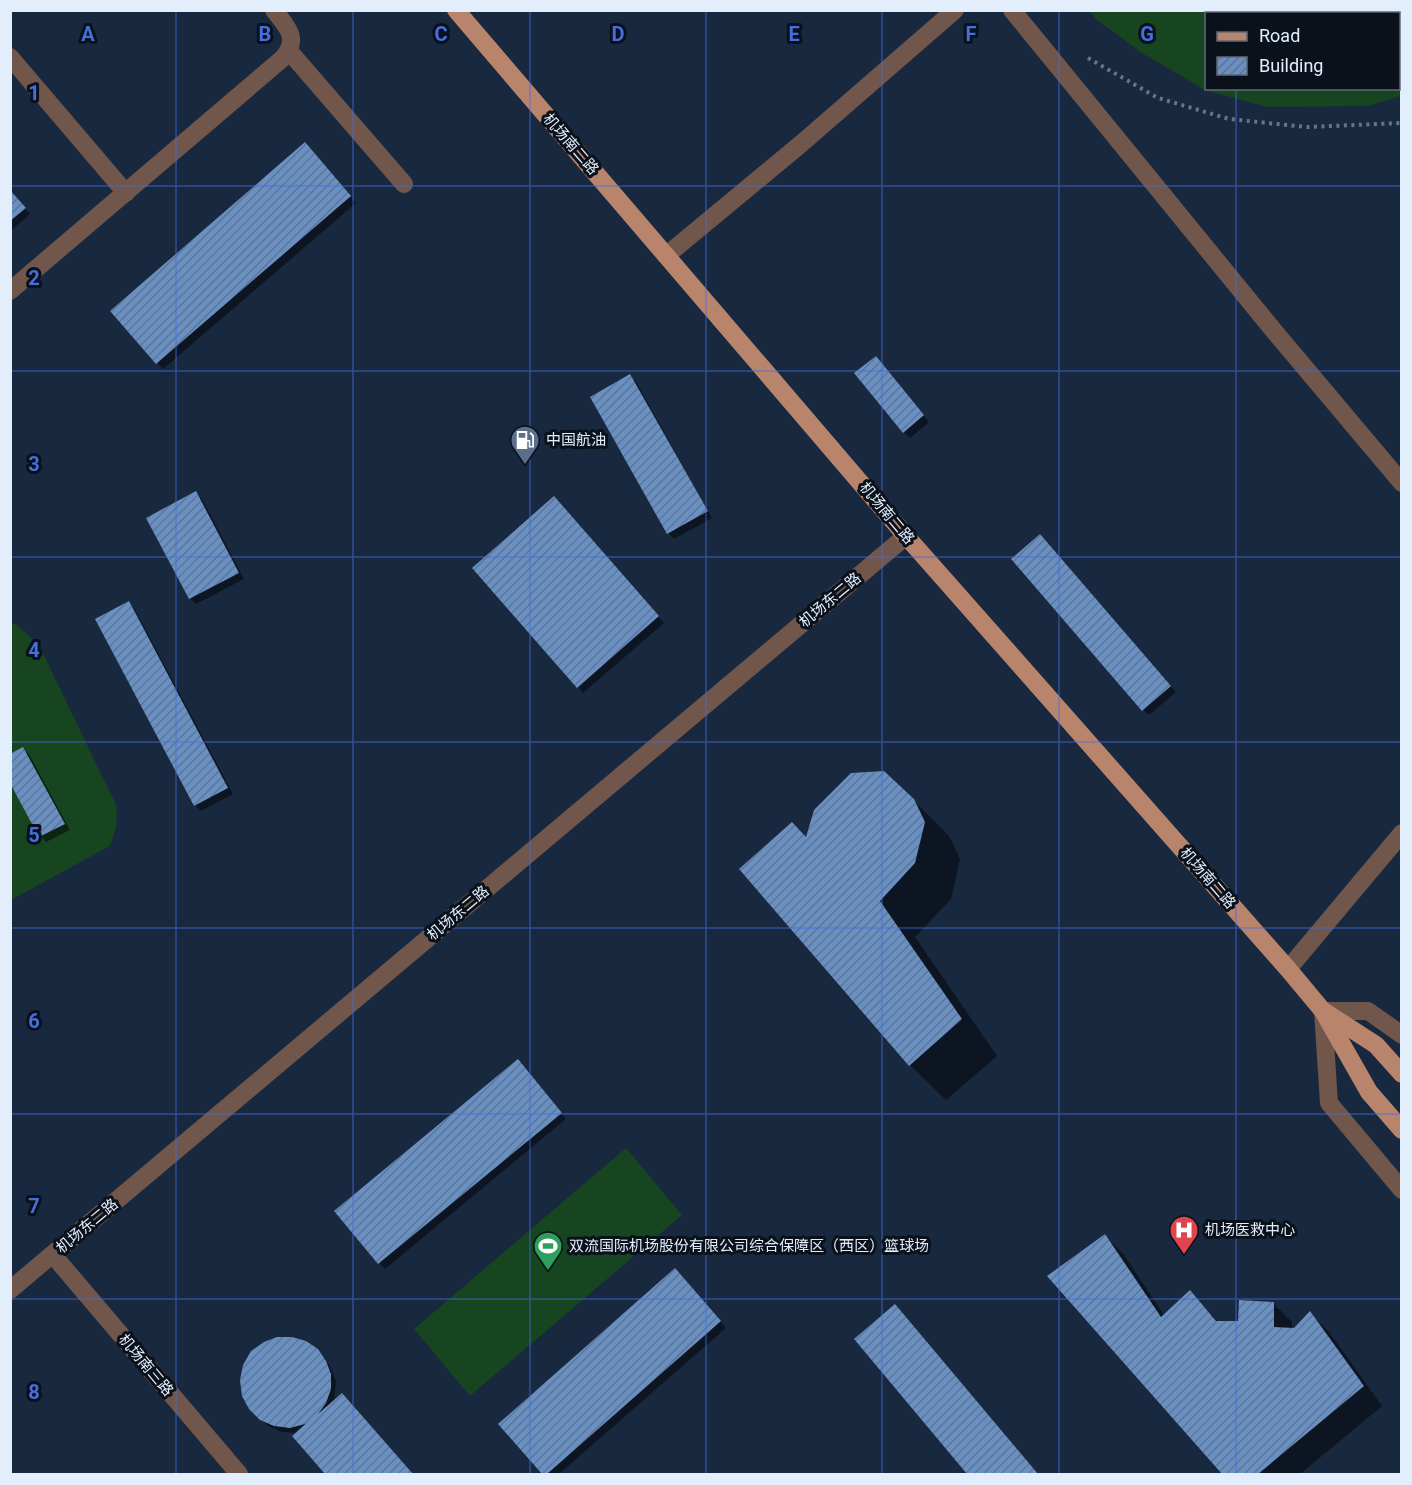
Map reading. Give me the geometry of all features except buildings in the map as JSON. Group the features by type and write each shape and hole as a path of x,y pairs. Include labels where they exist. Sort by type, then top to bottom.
{"main road":[{"name":"机场南二路","path":"456,10 906,536 1323,1011"},
{"path":"1323,1011 1376,1045 1399,1071"},
{"path":"1323,1011 1369,1092 1401,1130"}],"street":[{"path":"667,255 802,143 955,10"},
{"path":"1012,10 1401,483"},
{"path":"10,291 289,51 292,39 281,13"},
{"path":"289,51 404,183"},
{"path":"10,57 126,193"},
{"name":"机场东二路","path":"10,1290 906,536"},
{"path":"1288,969 1401,833"},
{"path":"1401,1035 1368,1011 1323,1011 1329,1103 1401,1190"},
{"name":"机场南三路","path":"53,1255 239,1474"}],"path":[{"path":"1088,58 1158,98 1230,119 1307,127 1401,123"}],"green space":[{"path":"1089,11 1401,11 1401,96 1368,106 1267,107 1205,90 1142,53 1096,19"},
{"path":"11,623 16,624 39,645 117,807 116,828 110,846 11,900"},
{"name":"双流国际机场股份有限公司综合保障区（西区）篮球场","path":"626,1148 682,1215 470,1396 414,1329"}],"place":[{"name":"中国航油","path":"525,466"},
{"name":"机场医救中心","path":"1184,1256"},
{"name":"双流国际机场股份有限公司综合保障区（西区）篮球场","path":"548,1272"}]}
